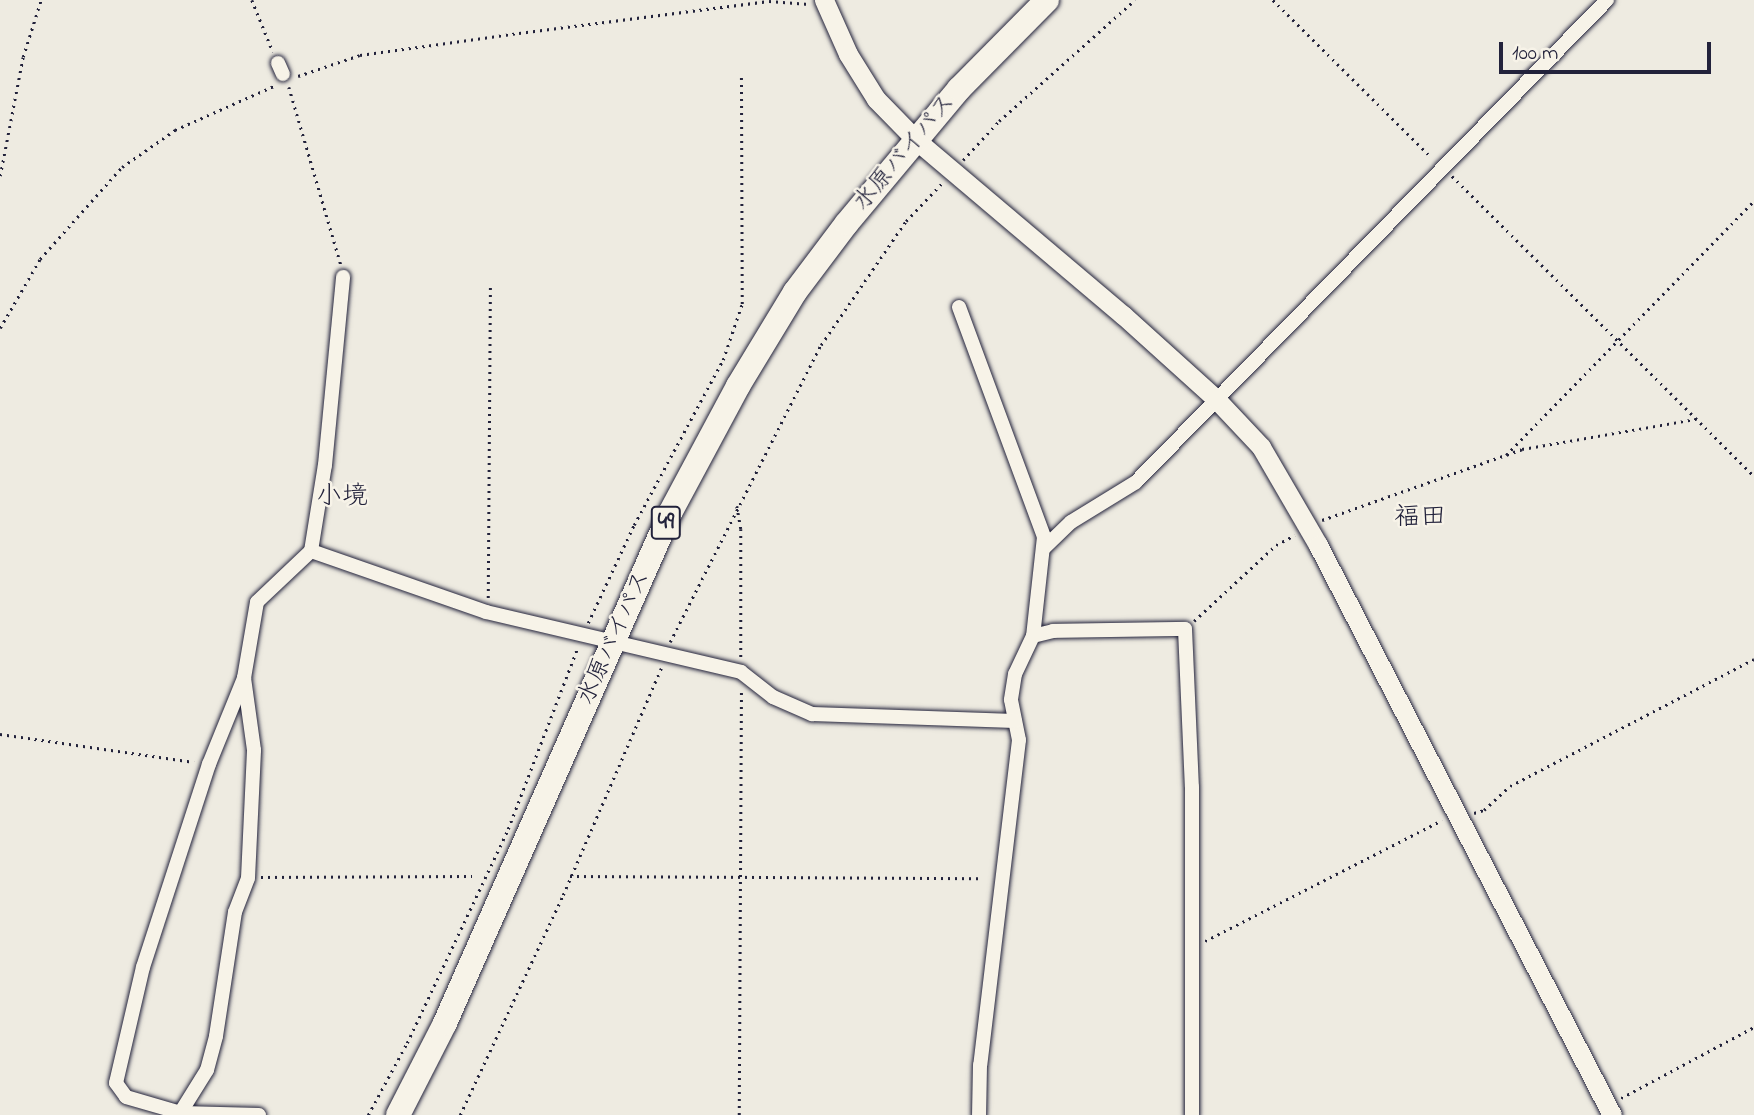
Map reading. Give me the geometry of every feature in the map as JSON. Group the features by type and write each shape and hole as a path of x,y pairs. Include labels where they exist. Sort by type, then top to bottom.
{"highway":[{"name":"水原バイパス","path":"398,1115 446,1023 670,513 788,303 847,223 918,141 958,89 1047,0"}],"street":[{"path":"1044,548 1071,522 1136,482 1445,169 1607,0"},
{"path":"824,2 848,54 876,99 918,141 1216,399 1261,447 1307,527 1610,1110"},
{"path":"259,1115 180,1114 126,1097 116,1083 143,967 209,764 244,678 257,602 311,551 325,466 343,277"},
{"path":"959,307 1044,537 1032,636 1015,674 1011,700 1019,740 980,1065 979,1115"},
{"path":"311,551 486,612 613,645 741,673 773,696 812,714 1015,721"},
{"path":"1032,636 1053,631 1185,629 1192,787 1192,1115"},
{"path":"180,1114 210,1059 235,912 248,878 254,750 244,678"}],"path":[{"path":"0,176 23,57 41,0"},
{"path":"252,0 283,72 343,277"},
{"path":"963,161 999,121 1135,0"},
{"path":"1273,0 1754,476"},
{"path":"0,328 40,258 122,167 175,130 283,72 360,55 769,1 824,2"},
{"path":"368,1115 407,1043 508,829 582,637 634,525 723,360 742,304 741,74"},
{"path":"460,1115 570,876 663,655 737,504 821,345 906,221 944,181"},
{"path":"1506,455 1754,201"},
{"path":"486,612 489,283"},
{"path":"1185,629 1276,545 1307,527 1358,504 1550,441 1696,419"},
{"path":"737,504 741,529 739,1115"},
{"path":"1191,944 1209,941 1455,813 1484,810 1510,786 1754,659"},
{"path":"0,734 209,764"},
{"path":"248,878 334,873 472,876"},
{"path":"570,876 978,878"},
{"path":"1610,1110 1754,1027"}],"district":[{"name":"小境","path":"342,498"},
{"name":"福田","path":"1420,519"}]}
